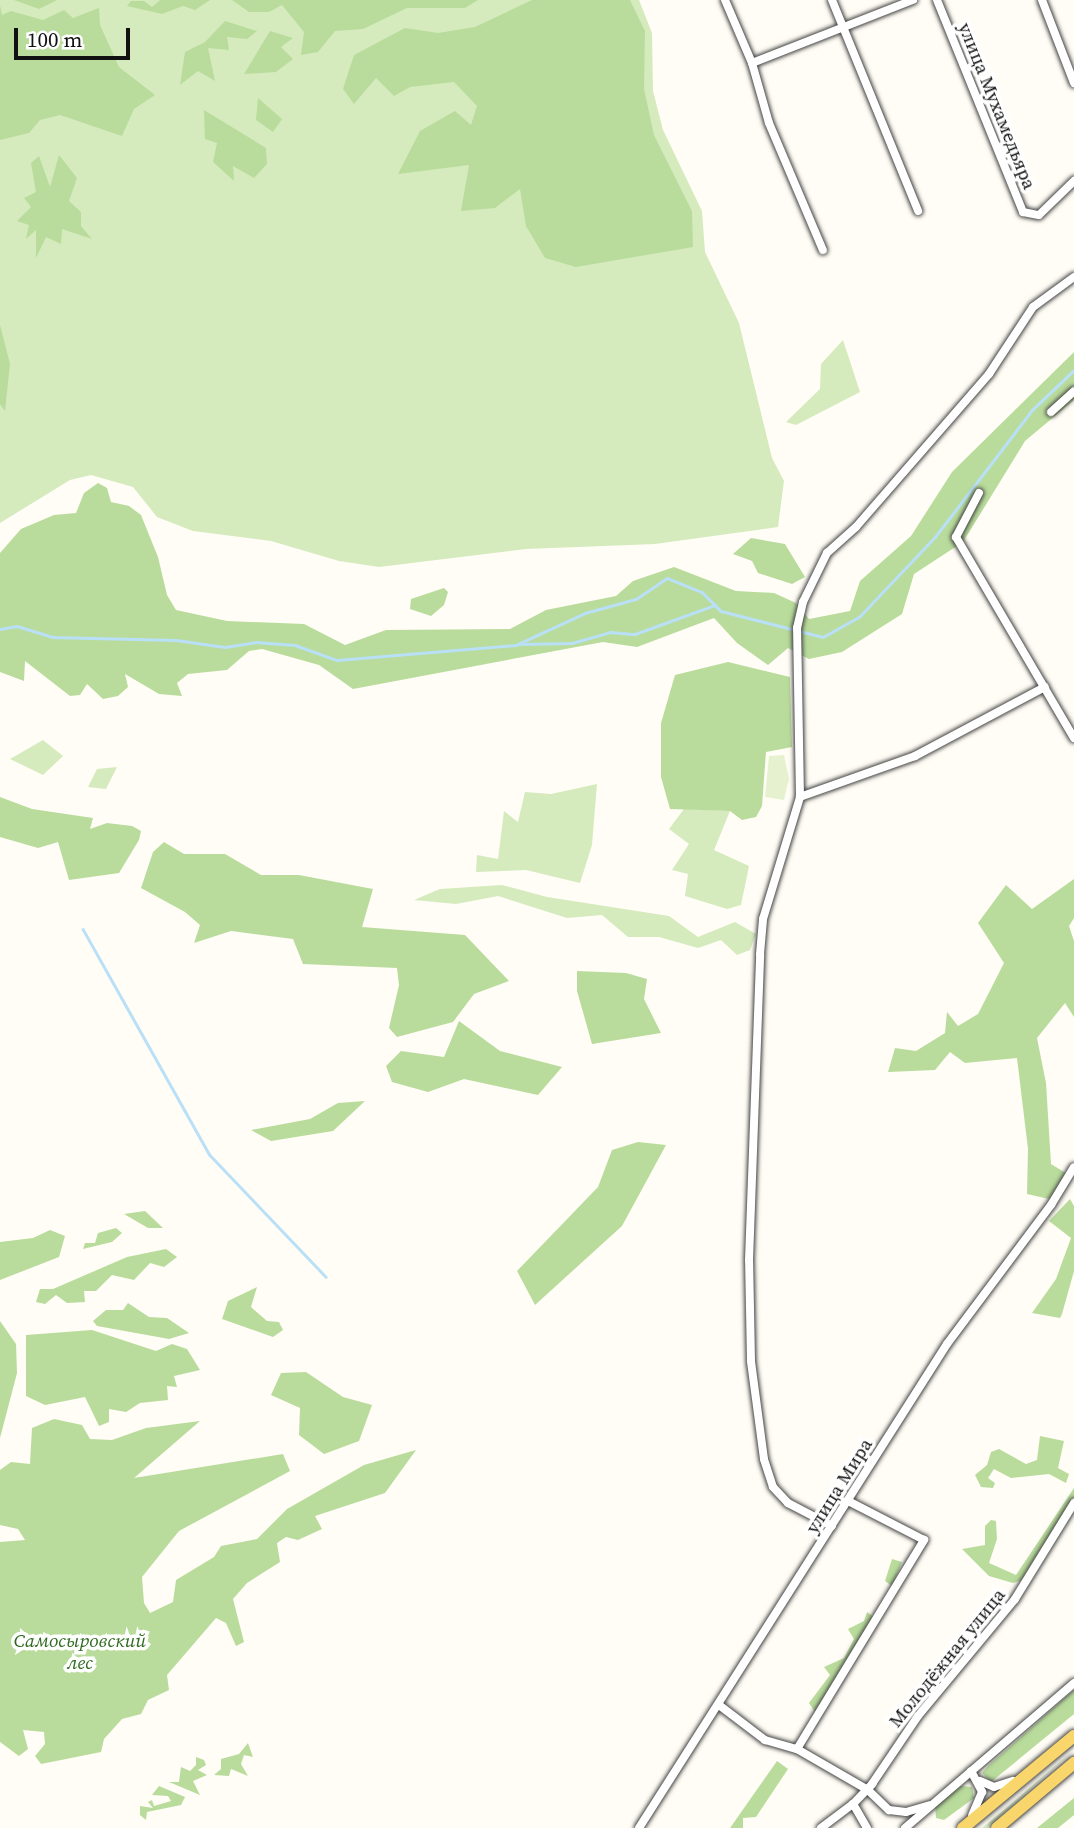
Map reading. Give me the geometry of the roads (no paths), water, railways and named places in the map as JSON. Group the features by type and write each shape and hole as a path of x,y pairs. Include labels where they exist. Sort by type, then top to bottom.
{"main road":[{"path":"963,1828 1074,1736"},
{"path":"997,1828 1074,1763"}],"street":[{"path":"726,0 752,63 768,123 822,250"},
{"path":"832,0 918,211"},
{"path":"752,63 844,30 913,0"},
{"name":"улица Мухамедьяра","path":"937,0 1023,212 1032,217 1074,181"},
{"path":"1042,0 1074,83"},
{"path":"832,1526 788,1503 773,1487 764,1459 751,1361 749,1260 763,919 800,797 798,631 803,602 827,553 856,527 989,374 1033,307 1074,277"},
{"path":"1051,412 1074,391"},
{"path":"979,493 957,537 1072,732"},
{"path":"800,797 915,756 1045,688"},
{"name":"улица Мира","path":"639,1828 947,1345 1051,1205 1074,1167"},
{"path":"797,1749 924,1540 848,1501"},
{"name":"Молодёжная улица","path":"821,1828 868,1790 918,1716 1015,1599 1074,1503"},
{"path":"905,1828 1074,1683"},
{"path":"719,1705 765,1740 797,1749 868,1790 890,1810 906,1812 930,1805"},
{"path":"963,1828 981,1800 979,1782 971,1771"},
{"path":"979,1782 1003,1786 1028,1774"},
{"path":"853,1804 867,1828"}],"waterway":[{"path":"0,629 17,626 52,637 176,640 225,647 255,642 295,645 337,660 516,645 585,613 636,599 667,578 702,592 721,611 823,637 859,617 935,537 1032,410 1074,370"},
{"path":"519,644 572,643 610,632 635,634 715,605"},
{"path":"83,929 210,1155 326,1277"}],"park label":[{"name":"Самосыровский лес","path":"80,1652"}]}
